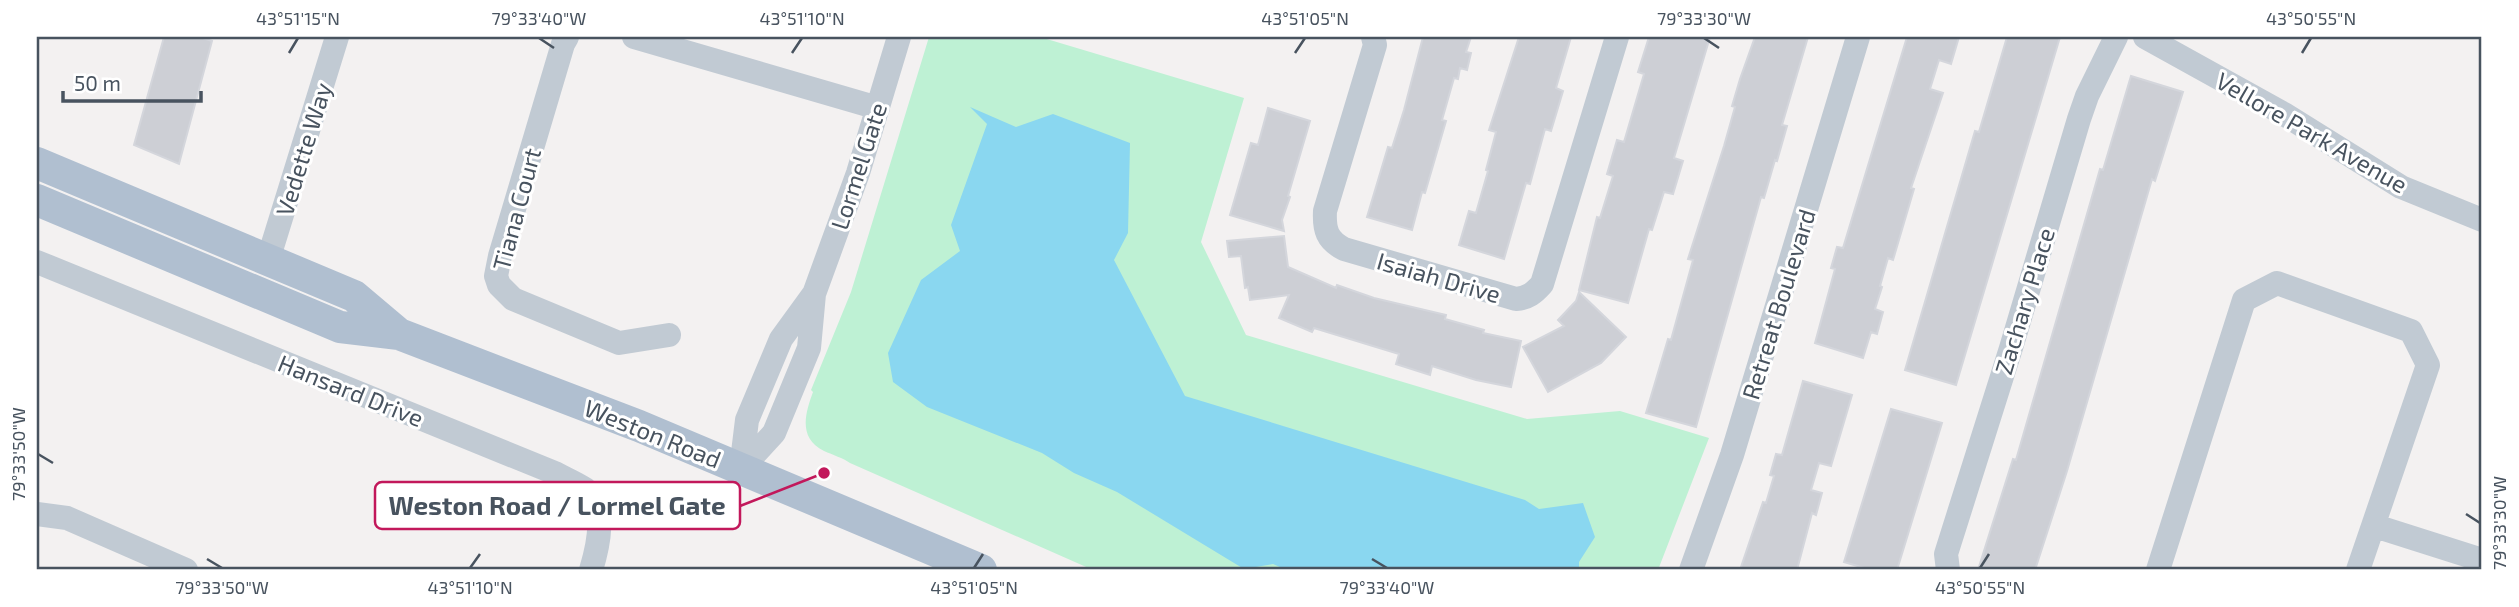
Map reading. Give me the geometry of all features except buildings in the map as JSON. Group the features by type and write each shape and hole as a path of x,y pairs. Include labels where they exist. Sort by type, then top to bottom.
{"main road":[{"name":"Weston Road","path":"37,163 354,296 399,334"},
{"name":"Weston Road","path":"37,200 340,327 399,334 639,426 981,570"}],"street":[{"name":"Vedette Way","path":"268,260 337,37"},
{"name":"Tiana Court","path":"568,37 563,44 497,266 499,285 513,299 619,343 669,335"},
{"path":"634,37 878,108"},
{"name":"Lormel Gate","path":"741,469 774,433 809,348 814,294 858,173 899,37"},
{"name":"Isaiah Drive","path":"1373,37 1375,46 1325,211 1324,228 1328,237 1344,249 1516,299 1524,299 1542,284 1617,37"},
{"name":"Retreat Boulevard","path":"1691,570 1732,455 1858,37"},
{"name":"Zachary Place","path":"1948,570 1946,554 2001,382 2079,118 2116,37"},
{"name":"Vellore Park Avenue","path":"2145,37 2284,114 2401,187 2482,220"},
{"name":"Hansard Drive","path":"37,262 555,473 587,491 597,510 600,540 591,570"},
{"path":"2158,570 2244,300 2277,283 2411,331 2428,365 2358,570"},
{"path":"37,514 67,518 186,570"},
{"path":"2375,526 2482,560"}],"green space":[{"path":"929,37 1040,37 1244,98 1201,242 1246,335 1527,419 1620,411 1709,438 1658,570 1093,570 816,446 810,439 806,425 813,392 811,390 851,292"}],"water":[{"path":"970,107 1016,127 1053,114 1130,143 1128,233 1114,260 1185,396 1525,500 1539,509 1583,503 1595,537 1579,562 1579,570 1287,570 1273,564 1244,569 1117,492 1074,473 1042,453 927,407 893,382 888,353 921,280 960,251 951,225 987,124"}],"place":[{"name":"Weston Road / Lormel Gate","path":"824,473"}]}
